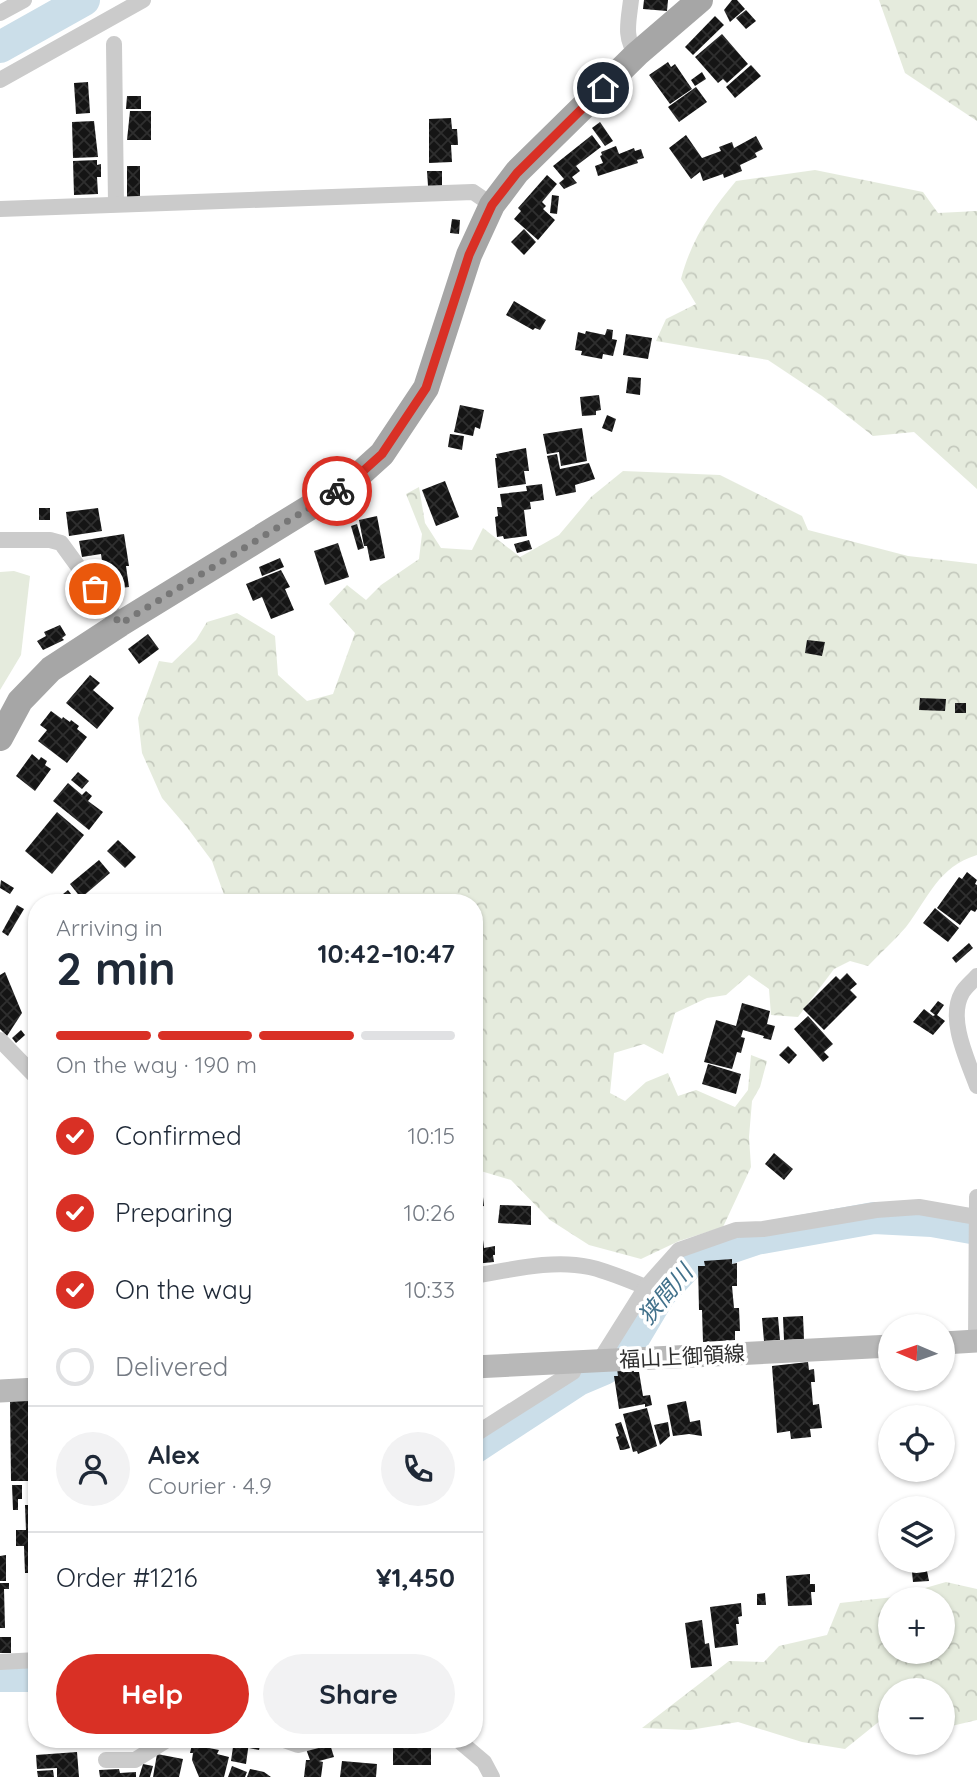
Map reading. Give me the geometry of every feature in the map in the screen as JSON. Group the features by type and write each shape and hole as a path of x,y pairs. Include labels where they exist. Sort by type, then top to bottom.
{"main road":[{"path":"0,738 20,701 51,669 351,482 382,454 426,388 469,255 492,205 517,173 637,54 700,0"},
{"path":"956,1342 976,1341"},
{"name":"福山上御領線","path":"483,1367 878,1347"},
{"path":"0,1391 28,1389"}],"street":[{"path":"0,13 24,0"},
{"path":"0,80 143,0"},
{"path":"631,0 628,35 631,47 637,54"},
{"path":"114,44 117,204"},
{"path":"0,209 473,192 492,205"},
{"path":"0,540 50,540 61,543 120,624"},
{"path":"977,976 961,994 957,1011 959,1037 977,1086"},
{"path":"0,1040 28,1069"},
{"path":"976,1341 977,1197"},
{"path":"609,1360 646,1287 679,1250 736,1230 763,1229 876,1210 919,1207 976,1223"},
{"path":"483,1275 570,1264 590,1267 646,1287"},
{"path":"483,1429 573,1372 576,1362"},
{"path":"0,1662 28,1660"},
{"path":"106,1760 135,1760 154,1748"},
{"path":"467,1748 484,1762 491,1776"}],"green space":[{"path":"879,0 977,0 977,121 905,73"},
{"path":"815,170 923,192 938,213 977,211 977,489 914,432 873,436 822,396 768,360 656,341 666,319 696,304 681,279 685,265 703,227 736,181"},
{"path":"623,471 720,475 802,516 808,530 908,556 977,564 977,855 964,860 943,875 906,927 868,966 850,961 834,969 798,1017 771,1015 769,989 749,975 726,995 707,998 675,1013 663,1054 644,1044 614,1053 610,1093 625,1101 646,1082 668,1073 678,1096 696,1090 735,1107 748,1090 751,1055 767,1061 760,1087 752,1101 749,1137 751,1167 723,1227 679,1241 641,1259 589,1245 550,1220 511,1180 483,1172 483,894 224,894 212,861 162,798 142,753 138,718 159,661 172,663 196,640 207,622 237,613 275,636 278,675 307,701 333,694 355,633 329,604 347,585 366,600 381,585 419,559 422,534 406,494 419,487 425,523 441,548 472,550 483,528 520,557 559,535 591,497"},
{"path":"14,571 30,576 21,655 0,690 0,572"},
{"path":"946,1582 977,1589 977,1720 955,1725 955,1678 878,1678 878,1722 845,1749 802,1742 738,1722 690,1730 642,1728 729,1661 764,1662 779,1646 827,1635 840,1603 878,1599 878,1664 955,1664 955,1587 929,1587"}],"building":[{"path":"644,0 668,0 667,11 643,9"},
{"path":"732,0 737,0 745,9 730,22 724,10"},
{"path":"746,10 756,21 746,29 736,18"},
{"path":"715,16 724,25 693,55 685,47"},
{"path":"722,34 748,64 727,83 723,79 718,83 695,57"},
{"path":"668,62 671,67 675,64 692,89 670,104 649,75"},
{"path":"751,65 761,76 735,98 726,87"},
{"path":"702,72 706,79 695,86 691,80"},
{"path":"88,82 90,113 76,114 74,83"},
{"path":"696,87 707,102 679,122 668,107"},
{"path":"127,96 141,96 141,109 126,109"},
{"path":"130,111 151,111 151,140 127,140"},
{"path":"451,118 452,129 457,129 458,145 451,145 452,162 429,163 429,119"},
{"path":"94,121 98,157 73,158 72,122"},
{"path":"600,122 613,141 605,146 592,128"},
{"path":"592,135 601,147 576,166 580,171 572,177 577,183 564,189 559,183 564,179 553,166"},
{"path":"686,135 702,158 721,151 719,147 732,142 734,148 756,136 763,149 755,153 757,157 740,165 742,171 724,178 723,174 703,181 700,172 691,179 669,148"},
{"path":"616,146 619,154 634,148 635,151 641,149 644,158 637,160 638,163 598,176 595,166 603,163 601,152"},
{"path":"97,160 97,165 101,164 101,177 97,177 98,194 74,195 73,161"},
{"path":"127,166 140,166 140,197 127,197"},
{"path":"427,171 442,171 442,186 428,186"},
{"path":"547,175 557,184 542,202 546,206 543,209 555,220 538,240 514,219 521,211 518,208"},
{"path":"552,195 559,196 557,214 550,213"},
{"path":"452,219 460,220 459,234 450,233"},
{"path":"524,229 536,242 524,255 511,242"},
{"path":"514,301 546,320 540,330 533,330 506,315"},
{"path":"607,329 613,330 612,339 617,340 613,356 603,354 602,359 581,355 582,351 575,350 578,332 605,335"},
{"path":"626,334 652,338 648,359 623,355"},
{"path":"628,377 641,378 640,395 626,393"},
{"path":"599,395 601,410 596,411 596,415 582,416 580,397"},
{"path":"460,405 484,410 480,429 475,427 473,436 454,432"},
{"path":"607,415 616,419 612,432 602,428"},
{"path":"582,428 587,461 561,466 559,452 547,454 543,434"},
{"path":"450,434 464,436 462,450 448,447"},
{"path":"526,448 529,471 524,471 526,484 498,488 496,454"},
{"path":"557,454 560,469 589,463 595,479 575,485 576,492 556,496 547,456"},
{"path":"445,481 459,517 436,526 422,490"},
{"path":"542,484 544,500 530,502 531,509 524,510 527,536 504,539 503,536 497,537 495,517 498,516 497,507 502,507 500,494 527,491 526,486"},
{"path":"39,508 50,508 50,520 39,520"},
{"path":"98,508 102,531 69,536 66,512"},
{"path":"377,516 385,558 370,561 359,520"},
{"path":"357,524 364,548 358,550 351,526"},
{"path":"124,534 129,587 106,590 101,554 82,557 79,541"},
{"path":"529,540 532,549 517,553 514,544"},
{"path":"338,543 349,577 325,585 314,551"},
{"path":"280,558 284,567 262,576 259,567"},
{"path":"281,570 290,587 285,589 294,610 271,619 262,597 253,601 246,584"},
{"path":"60,625 66,635 62,638 64,640 43,650 37,641 46,636 44,632"},
{"path":"148,634 159,649 139,664 128,649"},
{"path":"807,640 825,642 822,656 805,653"},
{"path":"90,675 100,683 93,690 114,708 97,729 66,703"},
{"path":"920,698 946,699 945,711 919,710"},
{"path":"955,703 966,703 966,713 955,713"},
{"path":"51,711 62,719 71,720 87,737 67,763 38,741 47,730 40,725"},
{"path":"32,754 39,760 41,757 47,761 45,765 51,769 35,791 16,776"},
{"path":"78,772 89,781 82,789 71,780"},
{"path":"68,783 82,795 86,791 92,796 88,801 103,812 89,830 53,801"},
{"path":"57,812 84,835 52,874 25,851"},
{"path":"118,840 136,857 125,868 107,851"},
{"path":"99,860 110,873 86,894 78,894 70,884"},
{"path":"967,872 977,880 977,909 975,912 971,910 960,925 937,908 959,877 962,879"},
{"path":"1,880 14,888 10,894 0,888"},
{"path":"17,905 24,909 8,936 2,932"},
{"path":"935,908 959,928 948,942 923,923"},
{"path":"969,943 973,948 956,963 952,958"},
{"path":"5,972 22,1013 7,1036 0,1029 0,975"},
{"path":"847,973 857,984 850,990 857,997 824,1030 803,1009 836,976 840,980"},
{"path":"938,1001 944,1005 937,1015 945,1021 933,1035 913,1022 924,1009 935,1015 930,1011"},
{"path":"742,1003 770,1011 767,1024 775,1026 771,1040 743,1030 741,1037 745,1038 741,1053 737,1052 732,1069 704,1062 716,1020 736,1026"},
{"path":"808,1016 833,1044 824,1052 829,1057 823,1062 794,1029"},
{"path":"21,1030 25,1035 16,1043 12,1038"},
{"path":"788,1046 797,1055 789,1064 779,1055"},
{"path":"708,1064 741,1074 736,1094 702,1084"},
{"path":"774,1153 793,1169 784,1180 765,1164"},
{"path":"500,1205 531,1206 531,1225 498,1223"},
{"path":"483,1240 484,1248 495,1246 494,1262 483,1263"},
{"path":"732,1259 732,1264 737,1263 737,1286 732,1286 734,1308 739,1308 740,1331 735,1331 735,1340 703,1342 698,1266 705,1266 704,1261"},
{"path":"803,1316 804,1339 784,1340 783,1317"},
{"path":"778,1317 780,1340 764,1341 762,1318"},
{"path":"808,1362 809,1370 814,1369 815,1382 811,1382 813,1405 819,1404 822,1428 810,1429 811,1437 791,1439 790,1431 777,1433 772,1366"},
{"path":"633,1368 634,1372 639,1372 643,1396 650,1395 652,1405 619,1409 614,1376 618,1376 617,1369"},
{"path":"28,1399 28,1481 11,1481 10,1400"},
{"path":"686,1401 690,1422 700,1420 702,1436 673,1436 667,1405"},
{"path":"647,1408 657,1446 638,1454 637,1451 633,1452 623,1414"},
{"path":"621,1422 630,1448 623,1450 620,1450 616,1437 619,1436 615,1424"},
{"path":"668,1422 670,1436 660,1445 654,1425"},
{"path":"12,1485 22,1485 22,1499 18,1499 18,1510 13,1510"},
{"path":"25,1505 28,1505 28,1573 25,1573 24,1546 16,1546 16,1530 26,1530"},
{"path":"6,1555 6,1581 0,1581 0,1556"},
{"path":"912,1573 927,1573 929,1581 913,1582"},
{"path":"810,1574 810,1584 815,1584 815,1592 811,1592 812,1605 788,1606 786,1576"},
{"path":"0,1583 9,1583 9,1589 4,1589 5,1628 0,1628"},
{"path":"765,1593 766,1605 757,1605 757,1594"},
{"path":"741,1603 742,1616 738,1617 739,1624 736,1624 738,1645 715,1648 710,1607"},
{"path":"702,1620 705,1644 709,1643 712,1666 691,1668 685,1623"},
{"path":"0,1637 11,1637 11,1653 0,1653"},
{"path":"191,1748 209,1748 219,1750 217,1754 229,1757 224,1777 199,1777 192,1760 193,1753 190,1753"},
{"path":"233,1748 248,1748 246,1764 231,1761"},
{"path":"331,1748 334,1757 319,1761 323,1762 321,1777 304,1777 306,1760 310,1760 306,1749"},
{"path":"393,1748 431,1748 431,1765 393,1765"},
{"path":"77,1752 79,1777 57,1777 57,1768 37,1769 36,1755"},
{"path":"157,1754 183,1759 179,1777 153,1777"},
{"path":"342,1761 377,1764 376,1777 340,1777"},
{"path":"143,1764 153,1766 150,1777 139,1777"},
{"path":"232,1766 247,1772 245,1777 228,1777"},
{"path":"119,1769 120,1773 136,1772 136,1777 100,1777 99,1770"},
{"path":"250,1769 264,1772 271,1777 247,1777"},
{"path":"53,1770 54,1777 38,1777 37,1771"}],"waterway":[{"path":"0,47 84,0"},
{"name":"狭間川","path":"483,1442 578,1380 604,1369 635,1336 660,1294 691,1261 756,1239 874,1218 932,1221 977,1229"},
{"name":"狭間川","path":"0,1676 28,1676"}],"way so far":[{"path":"95,589 120,624 337,491"}],"route":[{"path":"337,491 382,454 426,388 469,255 492,205 517,173 603,88"}]}
